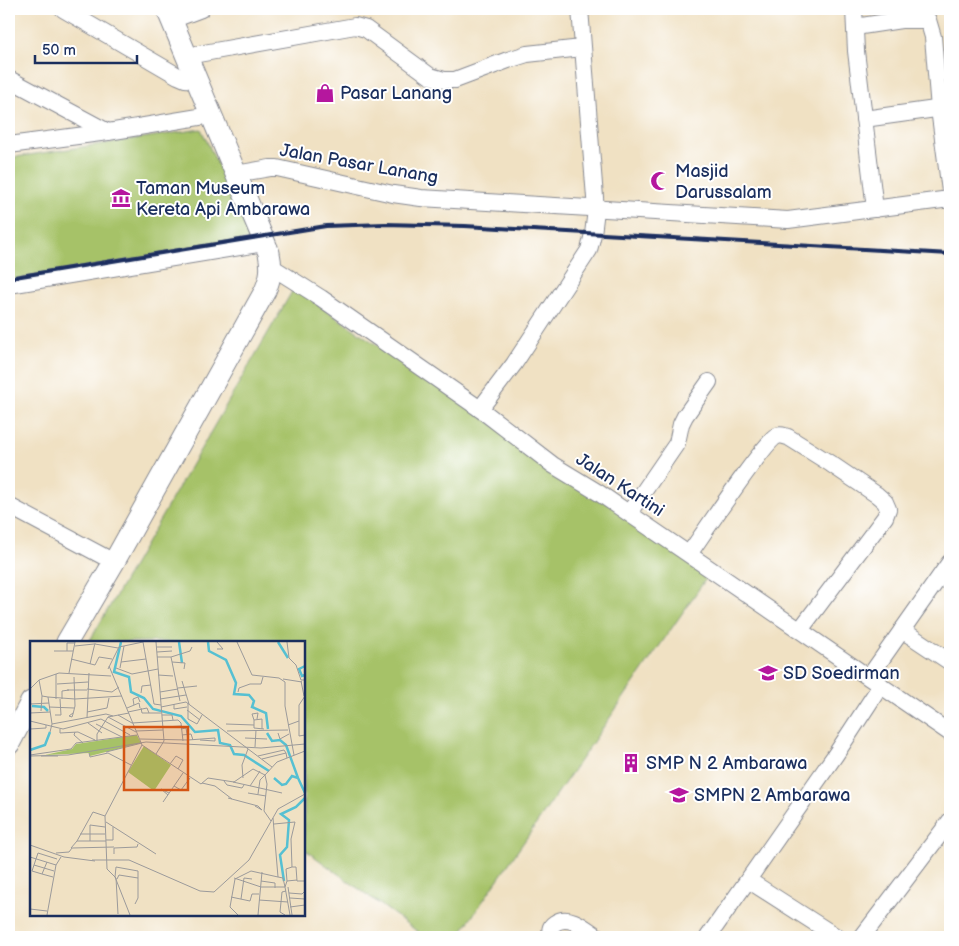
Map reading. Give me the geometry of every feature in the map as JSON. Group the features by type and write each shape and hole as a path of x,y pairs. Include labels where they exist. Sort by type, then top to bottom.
{"main road":[{"path":"68,641 114,562 265,291 272,267 269,253 170,14"},
{"path":"9,744 30,704"}],"street":[{"path":"63,9 178,76 196,80"},
{"path":"170,14 201,9"},
{"path":"480,410 514,364 589,250 593,234 596,210 580,9"},
{"path":"854,9 864,119 875,209"},
{"path":"855,27 927,14 944,108 950,191"},
{"path":"188,56 355,26 366,29 430,76 444,80 454,80 527,54 582,48"},
{"path":"9,79 108,132"},
{"path":"864,119 944,108"},
{"path":"9,145 108,132 212,115"},
{"name":"Jalan Pasar Lanang","path":"236,174 277,168 393,194 421,198 596,210 788,220 950,199"},
{"path":"9,285 261,235"},
{"name":"Jalan Kartini","path":"272,267 321,298 480,410 553,465 629,513 950,732"},
{"path":"629,513 677,444 681,424 685,416 709,382"},
{"path":"689,554 770,441 776,436 788,437 870,490 885,502 888,509 885,518 800,630"},
{"path":"9,506 114,562"},
{"path":"708,937 836,754 902,630 950,562"},
{"path":"902,630 950,662"},
{"path":"862,937 950,821"},
{"path":"748,880 837,937"},
{"path":"551,937 550,930 552,925 565,919 574,922 598,937"}],"green space":[{"name":"Taman Museum Kereta Api Ambarawa","path":"201,129 253,239 9,281 9,158"},
{"path":"294,288 710,573 458,937 425,937 305,850 305,641 90,641"}],"railway":[{"path":"9,278 326,226 385,224 465,226 950,254"}],"place":[{"name":"Pasar Lanang","path":"325,93"},
{"name":"Masjid Darussalam","path":"660,181"},
{"name":"Taman Museum Kereta Api Ambarawa","path":"121,198"},
{"name":"SD Soedirman","path":"768,673"},
{"name":"SMP N 2 Ambarawa","path":"631,763"},
{"name":"SMPN 2 Ambarawa","path":"679,795"}]}
